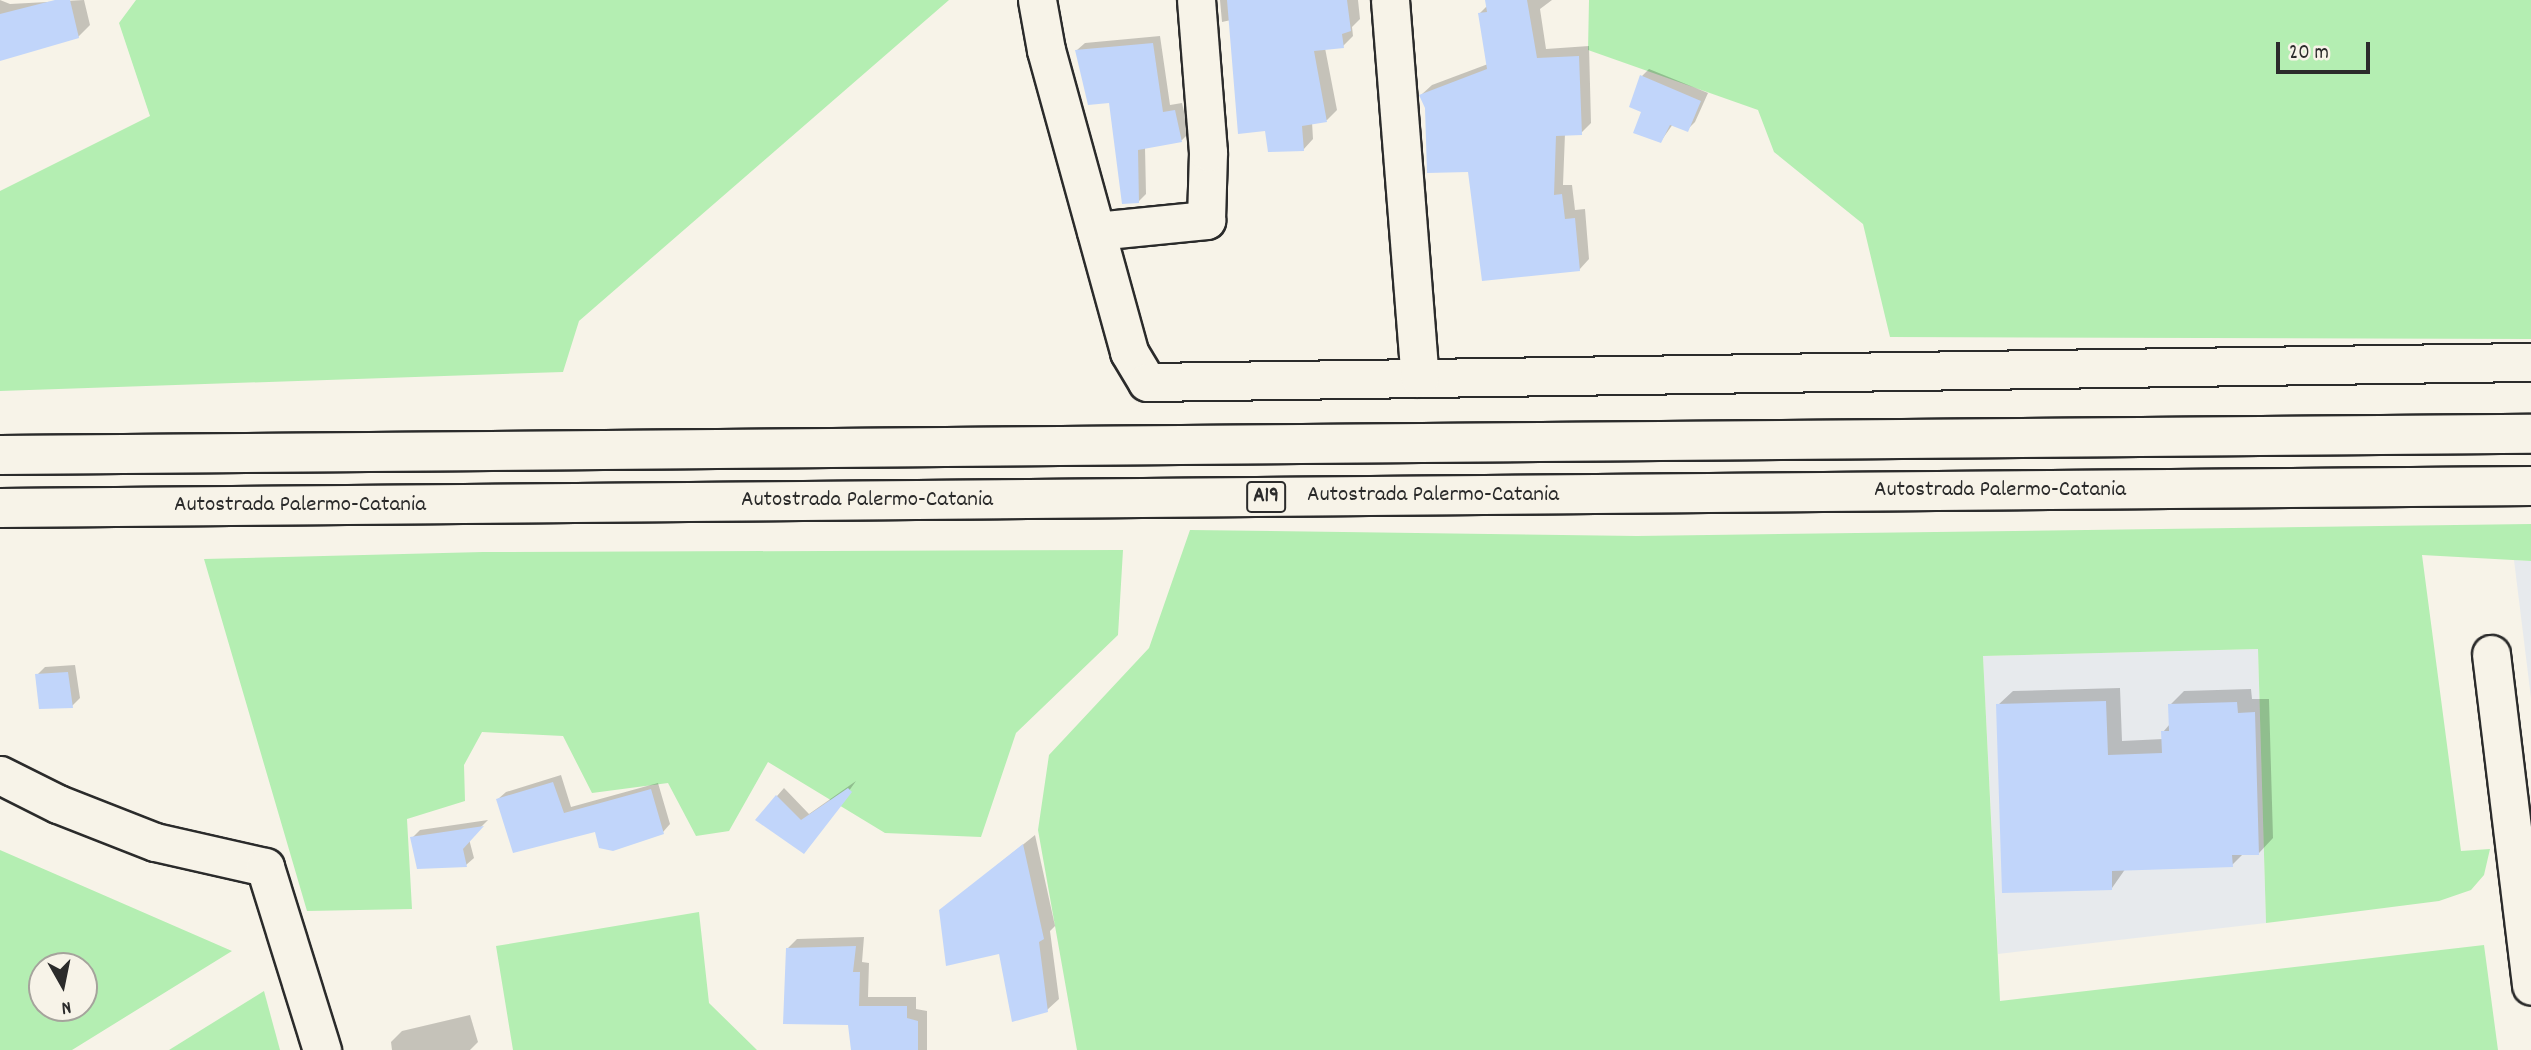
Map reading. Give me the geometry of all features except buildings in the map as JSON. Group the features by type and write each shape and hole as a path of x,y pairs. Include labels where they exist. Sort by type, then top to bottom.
{"highway":[{"path":"0,455 2531,434"},
{"name":"Autostrada Palermo-Catania","path":"0,508 2531,486"}],"street":[{"path":"1037,0 1046,50 1129,352 1147,382 2531,362"},
{"path":"1096,231 1206,220 1208,152 1196,0"},
{"path":"1390,0 1420,378"},
{"path":"2491,654 2531,986"},
{"path":"0,775 58,804 155,842 265,867 322,1050"}],"shaded area":[{"path":"2514,560 2531,561 2531,698"},
{"path":"2258,649 2266,923 1998,954 1983,656"}],"green space":[{"path":"136,0 949,0 579,321 563,372 0,391 0,191 150,116 119,23"},
{"path":"1589,0 2531,0 2531,339 1890,337 1863,224 1774,152 1758,110 1588,50"},
{"path":"2531,524 2531,561 2422,555 2461,851 2490,849 2484,875 2471,890 2439,901 2266,923 2258,649 1983,656 2000,1001 2484,945 2498,1050 1077,1050 1038,830 1049,755 1149,648 1190,530 1637,536"},
{"path":"1123,550 1118,635 1016,733 981,837 885,833 768,762 729,831 696,836 668,783 592,793 563,736 482,732 464,765 465,801 407,819 412,909 307,911 204,559 483,552"},
{"path":"0,850 232,951 72,1050 0,1050"},
{"path":"699,912 709,1003 757,1050 513,1050 496,946"},
{"path":"264,991 280,1050 169,1050"}]}
